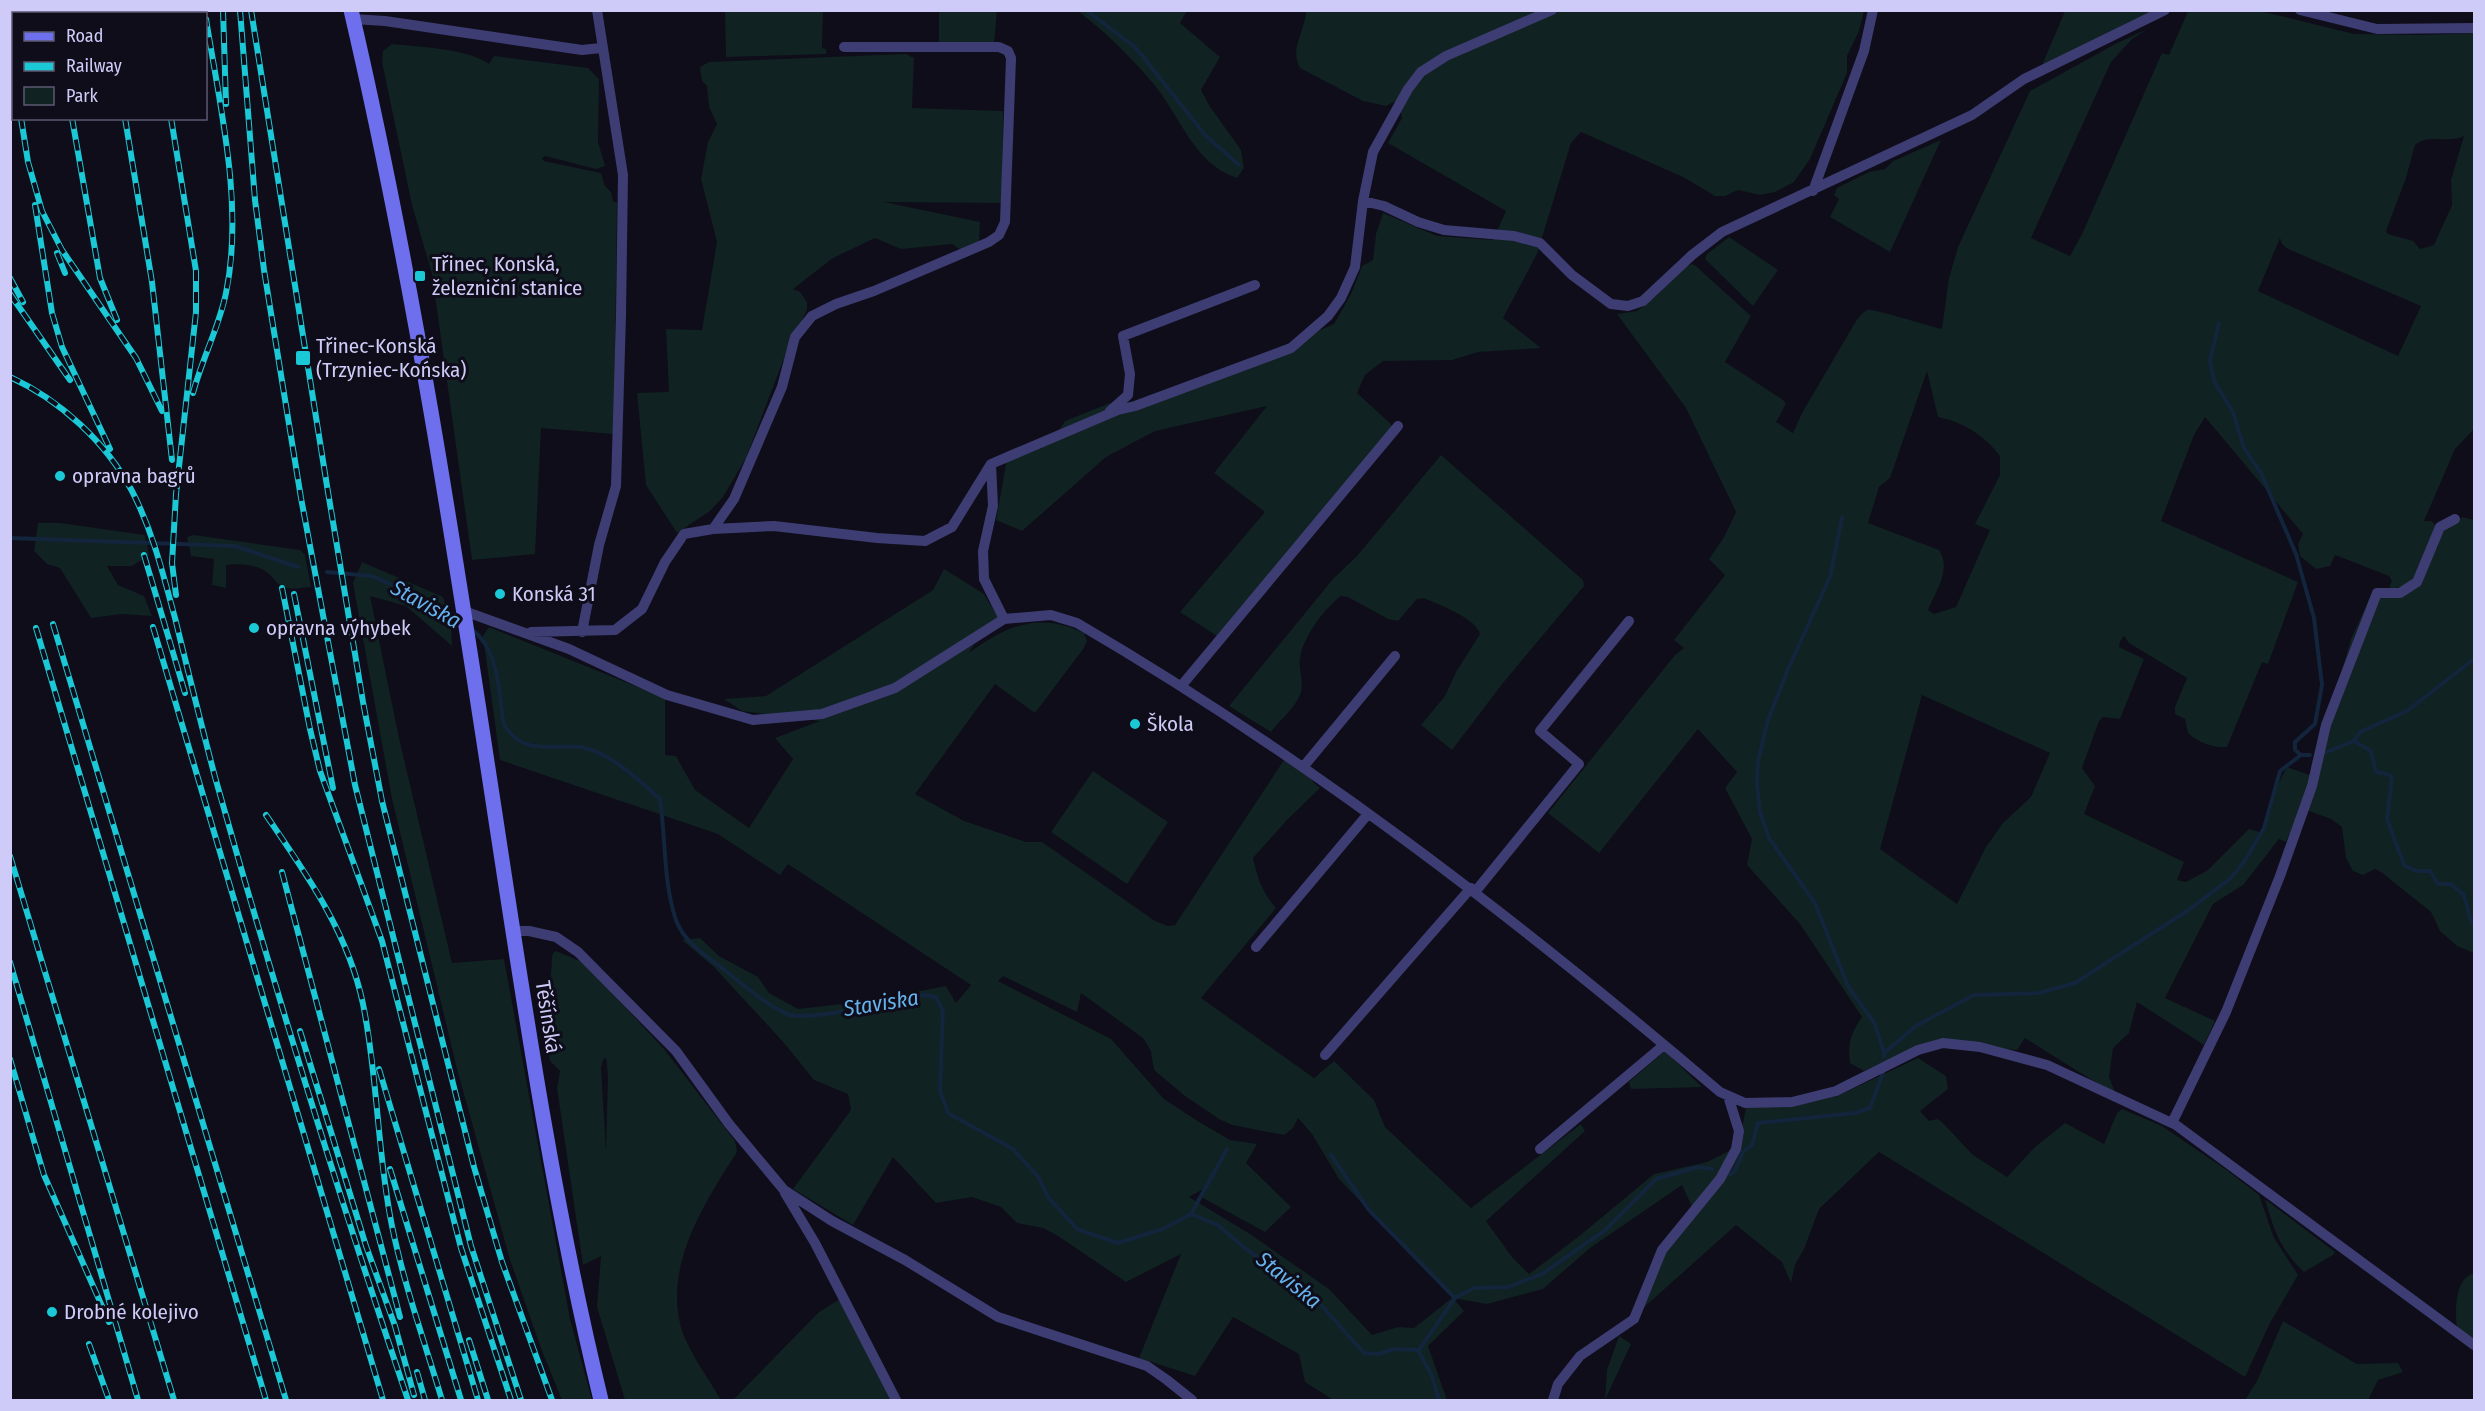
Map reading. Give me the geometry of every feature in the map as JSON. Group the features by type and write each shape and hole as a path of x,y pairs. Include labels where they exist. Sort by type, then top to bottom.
{"main road":[{"name":"Těšínská","path":"352,15 406,276 464,611 552,1176 601,1401"}],"street":[{"path":"582,632 599,545 616,486 622,175 597,10"},
{"path":"524,632 615,630 642,609 665,562 684,534 713,529 774,526 925,542 952,527 991,464 1107,414 1135,406 1291,348 1328,316 1341,298 1354,267 1363,201 1373,152 1408,89 1422,72 1465,48 1552,10"},
{"path":"1813,190 1864,51 1873,10"},
{"path":"1363,201 1384,206 1418,222 1444,230 1514,236 1540,243 1572,275 1611,304 1628,306 1643,301 1692,255 1722,232 1972,115 2024,79 2165,10"},
{"path":"2300,10 2377,29 2475,28"},
{"path":"352,15 582,50 601,48"},
{"path":"713,529 734,500 782,387 795,338 812,316 836,303 874,291 989,242 999,234 1005,222 1011,58 1008,51 999,47 844,47"},
{"path":"1107,414 1128,395 1130,374 1123,336 1256,285"},
{"path":"1182,685 1398,426"},
{"path":"991,464 993,506 983,551 984,579 1004,619"},
{"path":"2172,1123 2226,1012 2280,876 2312,786 2326,724 2377,593 2400,593 2417,582 2440,527 2455,519"},
{"path":"464,611 569,649 668,695 753,720 822,714 895,688 1004,619 1051,615 1077,622 1182,685 1304,766 1473,890 1720,1092 1744,1103 1792,1102 1836,1092 1918,1050 1943,1043 1980,1047 2047,1065 2172,1123 2475,1345"},
{"path":"1325,1055 1473,890 1579,764 1540,731 1629,621"},
{"path":"1304,766 1395,656"},
{"path":"1256,947 1368,814"},
{"path":"513,931 529,931 556,936 578,952 676,1051 729,1124 784,1190 815,1243 896,1401"},
{"path":"1540,1149 1664,1045"},
{"path":"1552,1401 1558,1384 1580,1356 1634,1319 1662,1250 1720,1179 1736,1149 1739,1131 1728,1096"},
{"path":"784,1190 832,1221 905,1260 999,1317 1147,1366 1192,1401"}],"green space":[{"path":"725,11 823,11 822,48 826,49 826,54 726,57"},
{"path":"939,11 997,11 994,44 939,44"},
{"path":"1078,11 1187,11 1180,23 1220,57 1201,90 1241,150 1244,168 1237,178 1222,171 1209,161 1188,136 1143,71 1107,35"},
{"path":"1306,11 1864,11 1859,31 1847,56 1847,73 1810,159 1794,182 1775,192 1760,195 1738,190 1725,196 1715,196 1683,177 1581,132 1571,143 1537,254 1503,318 1541,348 1478,352 1452,360 1383,361 1365,375 1357,393 1391,424 1391,430 1217,636 1180,612 1265,512 1214,473 1267,406 1155,431 1106,457 1022,531 996,520 1007,459 1056,435 1065,421 1110,403 1135,410 1334,324 1351,294 1362,266 1373,260 1376,234 1383,213 1437,236 1493,240 1506,211 1388,143 1402,118 1398,100 1386,106 1363,101 1300,68 1296,54"},
{"path":"2065,11 2154,11 2040,70"},
{"path":"2188,11 2260,11 2354,34 2474,33 2474,429 2455,449 2424,521 2431,521 2437,526 2413,578 2403,586 2391,588 2389,587 2392,581 2389,576 2335,555 2330,566 2316,569 2300,556 2298,544 2303,534 2205,417 2194,435 2161,521 2298,582 2268,664 2262,662 2227,747 2206,744 2188,733 2185,719 2175,714 2175,707 2187,678 2129,643 2124,636 2119,647 2144,659 2120,719 2103,717 2099,721 2082,768 2095,786 2084,814 2184,862 2177,880 2186,882 2208,870 2249,829 2263,833 2277,786 2287,767 2312,776 2351,639 2371,595 2406,595 2446,527 2463,517 2474,520 2474,953 2457,946 2440,931 2431,912 2381,872 2375,869 2363,875 2353,871 2346,858 2342,827 2331,819 2301,808 2286,842 2279,839 2243,885 2213,904 2165,998 2215,1021 2204,1045 2137,1002 2129,1033 2113,1048 2109,1077 2116,1095 2025,1038 2017,1050 1929,1042 1864,1071 1850,1063 1849,1056 1851,1038 1862,1017 1800,924 1747,865 1752,839 1725,788 1737,772 1698,729 1599,853 1548,813 1675,655 1684,648 1674,640 1725,575 1709,559 1723,539 1736,512 1686,408 1617,314 1637,311 1686,267 1692,264 1696,266 1751,316 1725,362 1783,400 1786,404 1776,422 1793,433 1802,413 1856,321 1867,310 1942,329 1949,278 1958,247 2030,91 2117,43 2148,29 2132,39 2111,62 2031,238 2070,256 2082,234 2162,53 2169,55","holes":["2464,136 2451,180 2452,205 2434,245 2420,249 2413,241 2388,234 2386,231 2406,178 2415,145 2420,141 2432,139","2280,238 2282,244 2288,249 2421,306 2398,356 2258,291","1927,371 1938,417 1972,430 2000,456 2000,475 1975,524 1990,530 1956,607 1934,614 1928,610 1943,572 1943,557 1939,550 1868,523 1879,487 1890,478","1922,695 2050,753 2031,797 2003,823 1986,847 1957,904 1880,849"]},
{"path":"392,44 456,51 489,64 494,56 588,68 599,79 598,142 605,166 596,169 545,156 542,158 544,161 601,173 613,201 617,203 614,434 541,428 535,554 472,560 432,274 412,205 382,62 383,51"},
{"path":"906,54 914,58 912,108 1003,111 1002,203 884,202 980,222 979,243 961,250 952,244 901,249 875,238 833,258 793,289 800,292 807,302 807,310 789,345 746,458 723,497 710,511 677,533 646,485 637,393 669,392 666,329 702,330 717,242 701,179 708,142 717,124 709,107 707,86 702,81 700,67 709,62"},
{"path":"1941,140 1890,252 1830,217 1839,199 1834,195 1837,188 1869,172 1885,169 1893,161"},
{"path":"1729,237 1778,270 1753,306 1705,259 1707,254"},
{"path":"1441,455 1583,580 1584,586 1503,683 1452,750 1421,725 1445,696 1456,672 1480,634 1477,628 1464,617 1424,598 1417,599 1398,621 1388,619 1348,597 1341,596 1334,602 1315,624 1305,641 1300,663 1302,686 1298,700 1271,732 1229,706 1333,579 1357,556"},
{"path":"38,523 60,523 145,535 149,555 132,566 107,566 118,585 144,596 152,616 121,614 91,618 60,568 47,564 34,551"},
{"path":"194,535 300,550 305,555 311,587 293,589 284,587 264,570 236,564 226,565 226,588 212,585 214,559 191,556 187,537"},
{"path":"362,562 443,597 451,622 452,646 406,606 370,596 399,738 452,963 504,959 570,1319 592,1400 562,1400 542,1351 510,1260 457,1069 392,799 353,583"},
{"path":"944,569 984,594 998,617 982,630 969,653 996,635 1024,625 1038,623 1068,626 1084,633 1087,641 1035,713 995,684 915,794 964,821 1026,842 1042,842 1155,921 1168,926 1175,925 1284,760 1311,777 1320,788 1253,858 1261,885 1276,908 1201,998 1314,1078 1334,1061 1374,1100 1385,1127 1471,1208 1581,1124 1585,1131 1486,1221 1512,1257 1529,1274 1654,1174 1707,1162 1733,1149 1741,1133 1746,1108 1837,1096 1918,1058 1946,1076 1948,1089 1920,1111 1929,1121 1937,1119 1941,1121 1973,1155 2007,1177 2035,1147 2065,1123 2104,1144 2117,1113 2122,1109 2162,1126 2259,1195 2274,1238 2298,1275 2270,1323 2245,1377 1879,1152 1819,1209 1804,1249 1795,1265 1791,1283 1782,1262 1736,1225 1641,1310 1652,1276 1692,1207 1682,1185 1590,1248 1543,1289 1487,1304 1453,1298 1464,1311 1428,1346 1447,1400 1333,1400 1305,1382 1299,1354 1233,1317 1195,1376 1139,1358 1181,1254 1126,1282 1058,1236 1043,1228 1017,1223 1001,1207 972,1197 936,1203 893,1157 853,1225 793,1189 851,1110 848,1094 814,1080 784,1043 714,967 682,940 700,938 719,956 758,977 769,993 798,1009 868,1001 946,986 956,1003 971,985 788,864 780,875 718,834 500,760 483,636 489,627 665,698 665,755 676,756 695,790 749,828 793,759 775,738 820,721 742,711 724,699 766,696 933,590","holes":["1003,976 1077,1012 1081,993 1143,1038 1151,1051 1154,1070 1185,1096 1219,1119 1232,1125 1284,1135 1293,1128 1298,1118 1312,1134 1339,1179 1452,1298 1414,1328 1398,1327 1372,1335 1329,1289 1250,1234 1189,1197 1202,1190 1203,1198 1265,1232 1291,1207 1246,1163 1257,1144 1230,1140 1196,1120 1164,1099 1111,1039 998,981"]},
{"path":"1093,771 1168,822 1127,884 1051,832"},
{"path":"556,951 580,961 613,994 664,1049 735,1141 737,1152 701,1213 683,1258 678,1281 677,1304 684,1336 721,1400 625,1400 597,1307 601,1256 583,1265 557,1088 560,1071 550,1061 547,1044 553,953","holes":["606,1057 608,1076 606,1150 601,1068"]},
{"path":"1665,1051 1702,1087 1631,1089 1629,1082"},
{"path":"2265,1199 2335,1252 2333,1255 2304,1272 2278,1238"},
{"path":"2474,1273 2474,1342 2457,1329 2456,1314 2459,1289 2467,1276"},
{"path":"840,1299 891,1400 733,1400 819,1312"},
{"path":"2283,1321 2357,1364 2398,1363 2403,1372 2378,1380 2368,1400 2245,1400 2257,1381"},
{"path":"1619,1336 1631,1344 1605,1400 1607,1370"}],"waterway":[{"path":"1086,10 1136,48 1206,136 1239,165"},
{"path":"2219,323 2210,361 2214,381 2233,412 2244,448 2261,473 2296,554 2314,618 2322,685 2315,724 2295,742 2295,750 2301,755"},
{"path":"1842,517 1830,577 1789,667 1768,720 1758,761 1757,783 1760,812 1769,838 1815,903 1848,986 1875,1024 1884,1053"},
{"name":"Staviska","path":"10,538 235,546 298,567"},
{"name":"Staviska","path":"327,572 372,576 432,603 460,622"},
{"name":"Staviska","path":"471,629 485,644 494,663 503,721 513,736 522,742 542,747 574,747 595,751 625,769 660,799 672,906 684,935 702,953 764,1001 790,1015 835,1013 925,995 936,997 943,1011 940,1091 948,1113 1013,1149 1039,1178 1048,1197 1077,1229 1118,1243 1163,1229 1191,1214 1218,1225 1246,1249 1313,1296 1364,1353 1379,1354 1393,1349 1418,1350 1432,1376 1439,1400"},
{"path":"2322,754 2354,741 2360,732 2407,711 2474,659"},
{"path":"2354,741 2371,751 2376,772 2392,777 2387,819 2404,865 2416,871 2430,871 2438,884 2451,884 2464,895 2471,922 2474,924"},
{"path":"1884,1057 1884,1053 1916,1026 1974,995 2039,993 2075,983 2190,909 2231,878 2244,862 2264,828 2280,771 2301,755 2310,755"},
{"path":"1730,1175 1735,1171 1743,1152 1752,1145 1758,1123 1855,1113 1870,1108 1883,1073"},
{"path":"1191,1214 1227,1149"},
{"path":"1331,1155 1369,1210 1455,1298"},
{"path":"1419,1350 1455,1298 1474,1288 1508,1287 1542,1274 1604,1231 1656,1179 1698,1167 1712,1169"}],"railway":[{"path":"223,10 226,104"},
{"path":"240,10 255,200 264,270 301,498 355,785 471,1246 521,1400"},
{"path":"251,10 327,486 382,801 474,1167 502,1262 552,1400"},
{"path":"193,393 219,318 231,260 232,225 228,156 207,25"},
{"path":"10,51 12,60"},
{"path":"21,120 28,162 42,211 62,250 136,358 162,411"},
{"path":"72,120 100,278 117,320"},
{"path":"125,120 152,282 172,460"},
{"path":"171,120 196,271 196,312 176,494 172,563 176,595"},
{"path":"35,205 52,313 62,347 110,449"},
{"path":"57,253 65,273"},
{"path":"10,278 23,302"},
{"path":"10,294 70,380"},
{"path":"10,377 29,386 64,410 95,439 121,473 146,522 166,585 215,777 260,934 307,1090 408,1400"},
{"path":"144,555 185,693"},
{"path":"282,588 320,771 382,941 461,1248 511,1400"},
{"path":"294,594 333,788"},
{"path":"53,624 286,1400"},
{"path":"153,627 383,1400"},
{"path":"36,628 266,1400"},
{"path":"266,815 311,882 337,928 356,978 363,1004 372,1059 383,1171 392,1226 409,1292 442,1400"},
{"path":"10,856 174,1400"},
{"path":"282,872 400,1317"},
{"path":"10,962 138,1400"},
{"path":"300,1031 366,1246 395,1326 414,1395"},
{"path":"10,1059 44,1175 109,1322"},
{"path":"379,1069 478,1400"},
{"path":"390,1169 461,1400"},
{"path":"469,1340 488,1400"},
{"path":"89,1344 109,1400"},
{"path":"417,1372 425,1400"}],"place":[{"name":"Třinec, Konská, železniční stanice","path":"420,276"},
{"name":"Třinec-Konská (Trzyniec-Końska)","path":"303,358"},
{"name":"opravna bagrů","path":"60,476"},
{"name":"Konská 31","path":"500,594"},
{"name":"opravna výhybek","path":"254,628"},
{"name":"Škola","path":"1135,724"},
{"name":"Drobné kolejivo","path":"52,1312"}]}
